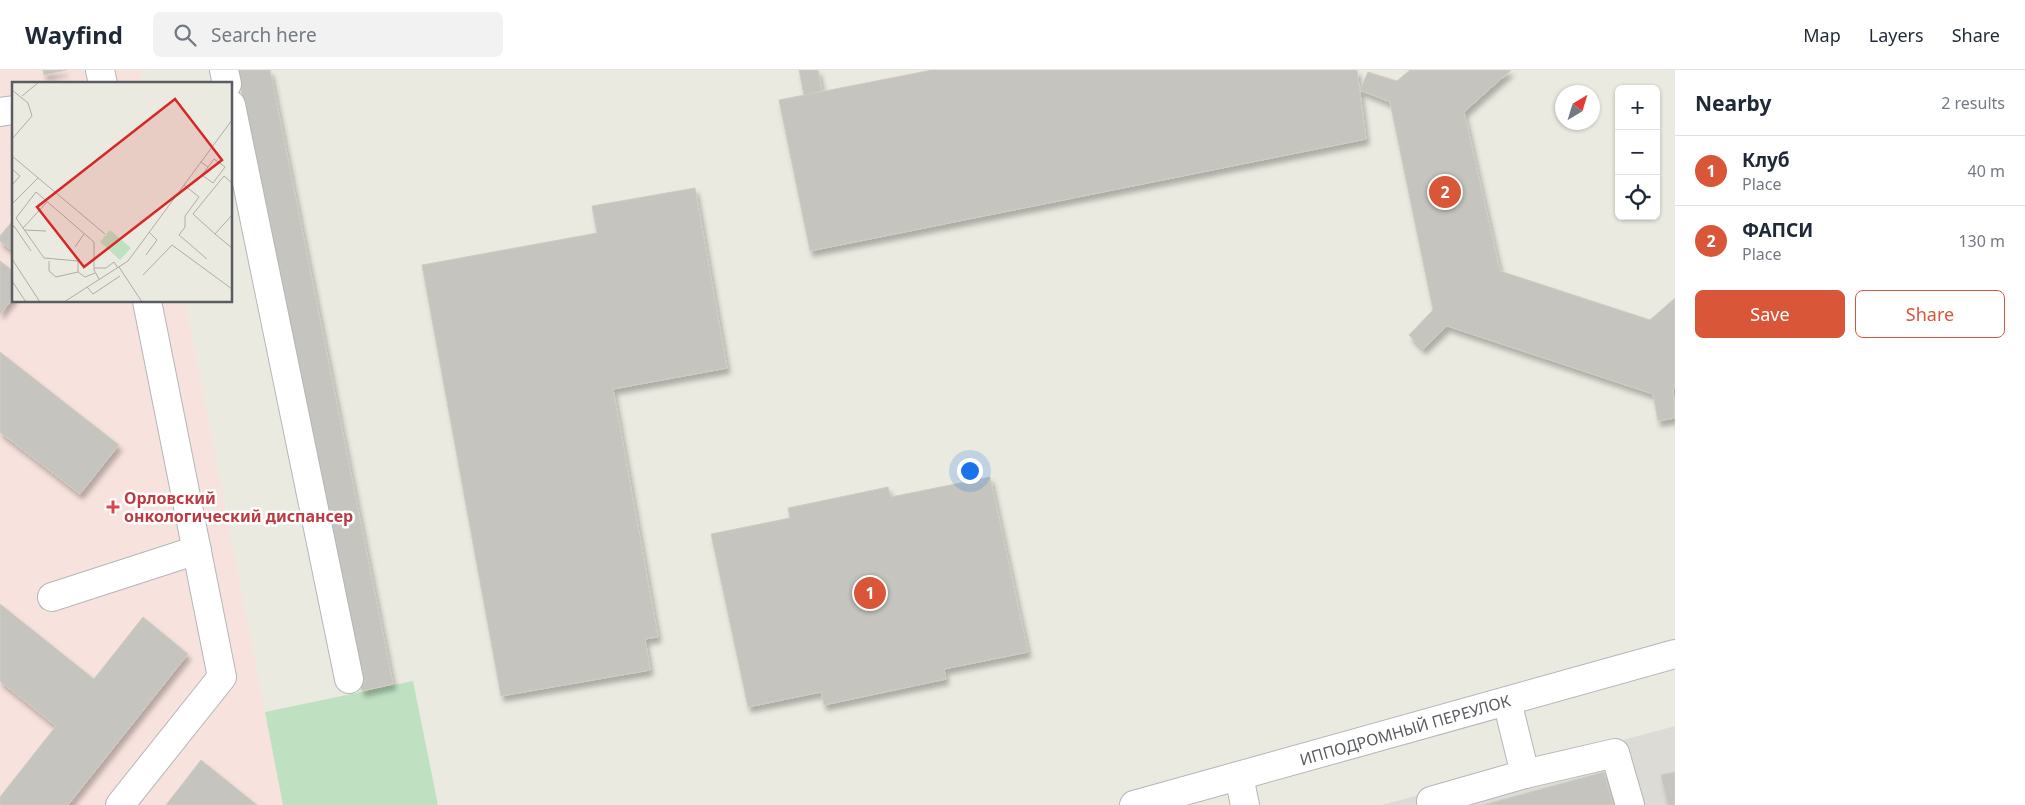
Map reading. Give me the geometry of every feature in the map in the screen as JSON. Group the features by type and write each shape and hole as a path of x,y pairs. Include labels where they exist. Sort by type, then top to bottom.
{"street":[{"path":"232,110 349,679"},
{"path":"120,805 222,677 147,302"},
{"path":"52,597 197,550"},
{"name":"ИППОДРОМНЫЙ ПЕРЕУЛОК","path":"1134,805 1675,654"},
{"path":"1507,701 1525,774"},
{"path":"1432,805 1431,801 1525,774 1615,753 1630,805"},
{"path":"1238,776 1245,805"}],"shaded area":[{"name":"Орловский онкологический диспансер","path":"0,70 140,70 143,82 12,82 12,302 185,302 283,805 0,805"},
{"path":"1675,726 1675,805 1382,805"}],"green space":[{"path":"413,681 438,805 283,805 265,712"}],"building":[{"path":"43,70 66,70 44,75"},
{"path":"237,70 270,70 393,684 362,691"},
{"path":"799,70 818,70 822,91 804,95"},
{"path":"932,70 1357,70 1366,139 810,251 779,100"},
{"path":"1410,70 1511,70 1464,112 1500,271 1650,320 1675,298 1675,388 1673,390 1675,418 1658,421 1653,394 1447,326 1423,349 1409,335 1433,310 1390,102 1360,90 1368,72 1397,81"},
{"path":"695,188 727,368 613,389 658,637 645,639 650,670 501,696 422,265 597,233 592,206"},
{"path":"12,221 12,250 0,241 0,236"},
{"path":"0,261 12,270 12,299 0,314"},
{"path":"0,352 119,445 80,494 0,432"},
{"path":"990,477 1028,652 944,669 946,679 824,705 821,692 748,707 711,534 790,518 788,508 888,487 891,497"},
{"path":"0,604 94,679 143,617 188,654 68,805 0,805 0,797 56,726 0,681"},
{"path":"201,760 257,805 166,805"},
{"path":"1604,772 1613,805 1483,805"},
{"path":"1675,772 1675,805 1668,805 1661,775"}],"place":[{"name":"ФАПСИ","path":"1445,192"},
{"name":"Орловский онкологический диспансер","path":"113,507"},
{"name":"Клуб","path":"870,593"}]}
